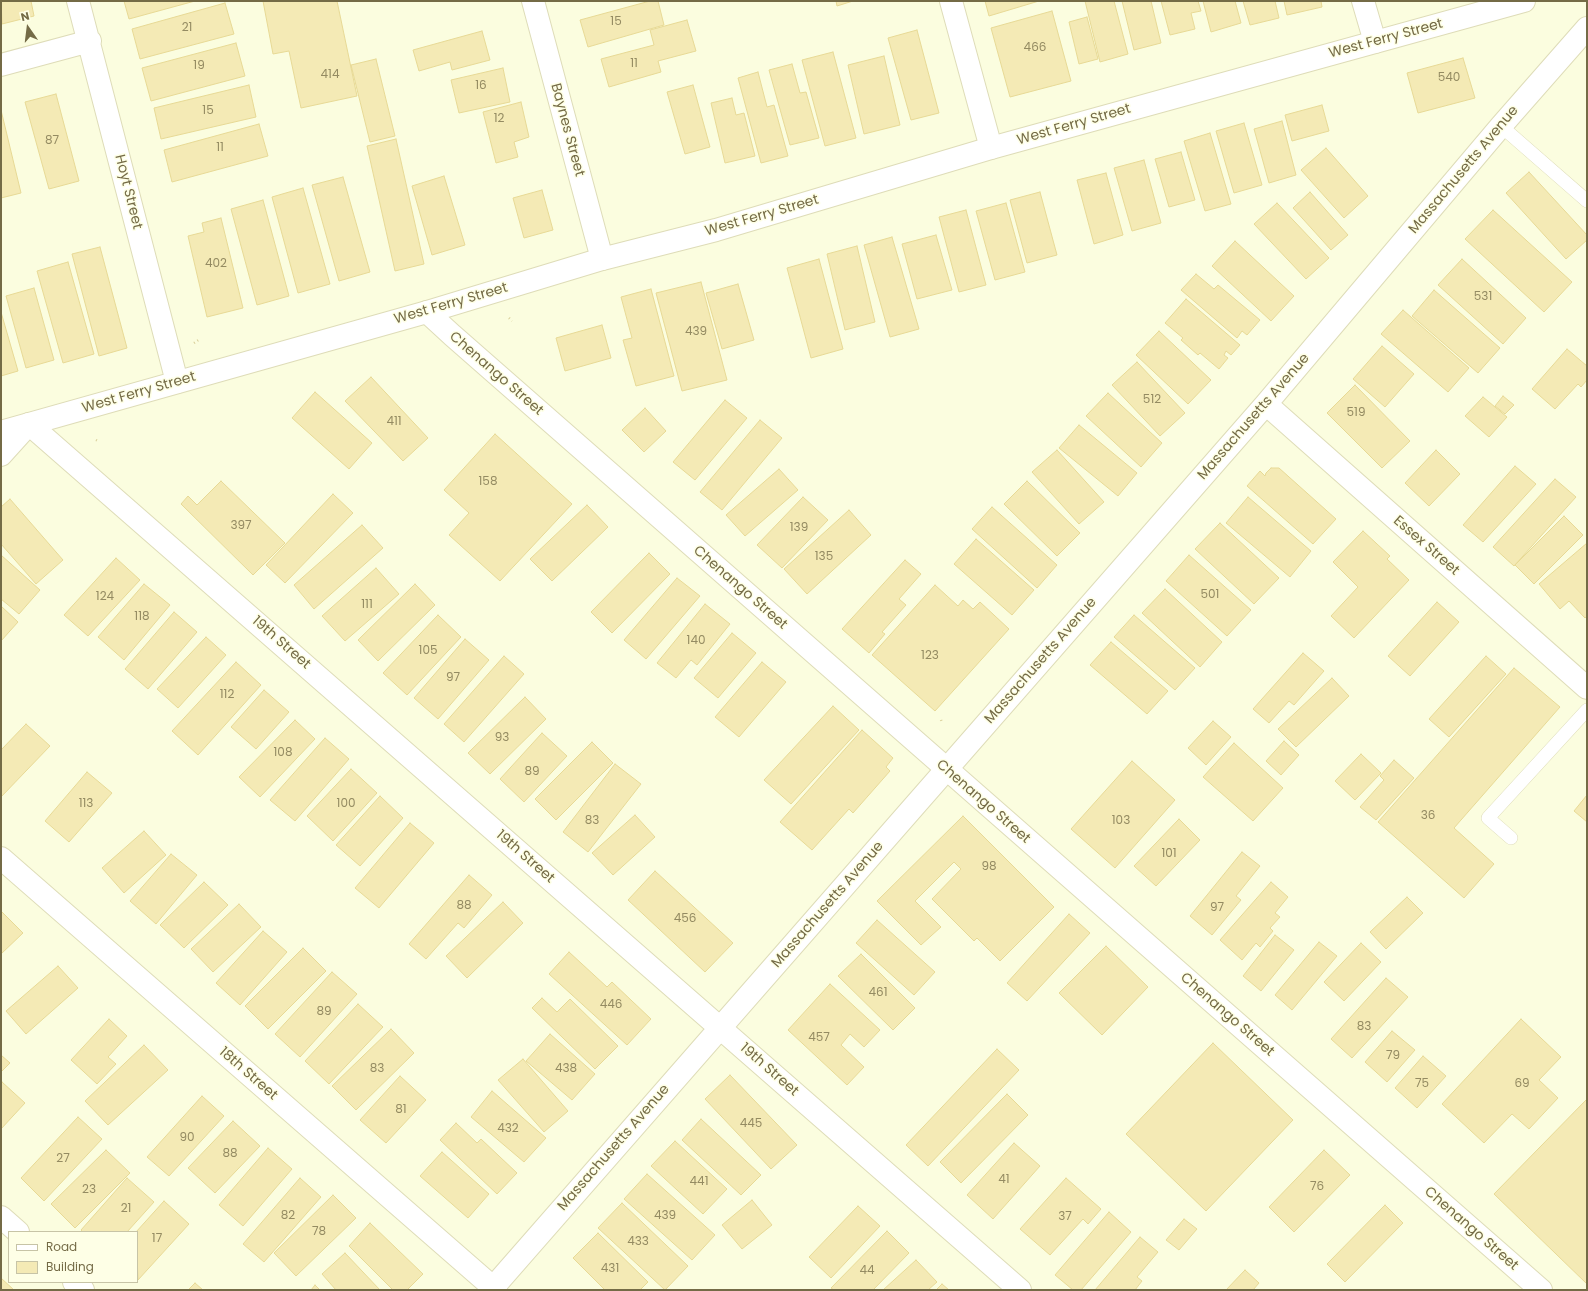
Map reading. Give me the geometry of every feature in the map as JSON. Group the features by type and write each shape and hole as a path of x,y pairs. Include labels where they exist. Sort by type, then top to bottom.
{"street":[{"name":"Hoyt Street","path":"78,1 90,41 178,382"},
{"name":"Baynes Street","path":"533,1 602,259"},
{"path":"951,1 991,148"},
{"path":"1363,1 1375,42"},
{"name":"West Ferry Street","path":"1,432 427,312 602,259 716,230 991,148 1524,1"},
{"name":"Massachusetts Avenue","path":"493,1289 1266,404 1501,126 1587,28"},
{"path":"1,65 90,41"},
{"name":"Chenango Street","path":"427,312 1541,1290"},
{"name":"Essex Street","path":"1266,404 1587,688"},
{"path":"1,455 29,424"},
{"name":"19th Street","path":"29,424 721,1027 1020,1290"},
{"name":"18th Street","path":"1,858 493,1289"},
{"path":"1,1217 17,1231"},
{"path":"75,1283 84,1290"}],"lane":[{"path":"1501,126 1587,201"},
{"path":"1511,838 1488,818 1587,710"}],"path":[{"path":"194,343 200,339"}],"building":[{"path":"1,1 31,1 34,16 2,24"},
{"path":"124,1 195,1 129,19"},
{"path":"263,1 337,1 357,96 301,108 289,51 273,54"},
{"path":"650,1 658,1 664,25 588,47 580,20"},
{"path":"836,1 853,1 837,6"},
{"path":"985,1 1039,1 989,16"},
{"path":"1085,1 1114,1 1128,54 1100,62"},
{"path":"1122,1 1151,1 1161,43 1134,50"},
{"path":"1161,1 1198,1 1201,11 1191,13 1195,29 1170,35"},
{"path":"1203,1 1235,1 1241,23 1211,32"},
{"path":"1243,1 1275,1 1279,18 1250,25"},
{"path":"1284,1 1321,1 1322,7 1287,15"},
{"path":"225,3 234,34 140,59 132,29"},
{"path":"1052,11 1071,81 1010,97 991,28"},
{"path":"1087,17 1098,59 1079,64 1069,22"},
{"path":"687,20 696,51 658,61 661,72 609,87 601,59 654,45 650,30"},
{"path":"917,30 939,113 911,120 888,38"},
{"path":"482,31 490,60 452,70 450,62 419,71 413,50"},
{"path":"236,43 245,76 151,101 142,68"},
{"path":"833,52 856,138 825,146 802,60"},
{"path":"884,56 900,125 864,134 848,65"},
{"path":"1463,58 1475,98 1418,113 1407,73"},
{"path":"376,59 395,136 370,142 351,65"},
{"path":"792,64 800,93 806,92 819,138 790,145 769,70"},
{"path":"503,68 510,102 459,113 451,80"},
{"path":"758,72 767,107 774,105 788,156 761,163 738,78"},
{"path":"249,85 256,117 161,139 154,108"},
{"path":"693,85 710,147 685,154 667,92"},
{"path":"56,94 79,181 49,189 25,102"},
{"path":"732,98 736,115 744,113 755,156 725,163 711,103"},
{"path":"521,102 529,137 514,142 518,157 496,163 483,112"},
{"path":"1322,105 1329,131 1292,141 1285,115"},
{"path":"1,110 21,193 1,198"},
{"path":"1282,121 1296,175 1269,183 1254,129"},
{"path":"1244,123 1262,185 1234,193 1216,131"},
{"path":"259,124 268,156 172,182 164,150"},
{"path":"1210,133 1231,204 1205,211 1184,141"},
{"path":"396,139 424,264 395,271 367,146"},
{"path":"1326,148 1368,196 1344,218 1301,170"},
{"path":"1181,152 1195,200 1169,207 1155,159"},
{"path":"1144,160 1161,223 1132,231 1114,168"},
{"path":"1529,172 1587,235 1587,240 1566,259 1506,193"},
{"path":"1106,173 1123,235 1094,244 1077,180"},
{"path":"444,176 465,245 432,255 412,186"},
{"path":"343,177 370,272 339,281 312,185"},
{"path":"303,188 330,284 298,293 272,197"},
{"path":"542,190 553,230 524,238 513,198"},
{"path":"1040,192 1057,255 1027,263 1010,200"},
{"path":"1310,192 1348,235 1331,250 1293,208"},
{"path":"263,200 289,296 257,305 231,209"},
{"path":"1006,203 1025,272 995,280 976,211"},
{"path":"1277,203 1329,258 1306,279 1254,224"},
{"path":"966,210 986,285 959,292 939,217"},
{"path":"1493,210 1572,282 1544,312 1465,239"},
{"path":"221,218 243,308 207,317 188,236 204,232 202,223"},
{"path":"936,235 952,290 917,299 902,244"},
{"path":"892,237 919,329 890,337 864,245"},
{"path":"1235,241 1294,296 1271,321 1212,266"},
{"path":"857,246 875,322 845,330 827,254"},
{"path":"100,247 127,348 99,356 72,254"},
{"path":"819,259 843,349 811,358 787,268"},
{"path":"1462,259 1526,318 1503,344 1438,285"},
{"path":"68,262 94,354 63,363 37,271"},
{"path":"1196,274 1214,289 1218,285 1260,320 1247,335 1242,331 1237,338 1181,290"},
{"path":"701,282 727,380 682,391 656,293"},
{"path":"738,284 754,340 722,349 706,293"},
{"path":"34,288 54,360 26,368 6,296"},
{"path":"651,289 674,376 636,386 623,340 632,338 621,297"},
{"path":"1434,290 1500,348 1478,373 1412,316"},
{"path":"1186,299 1240,345 1231,355 1226,351 1224,355 1228,358 1219,369 1200,353 1198,355 1181,340 1183,338 1165,323"},
{"path":"1403,310 1469,368 1448,392 1381,334"},
{"path":"1,312 18,371 1,376"},
{"path":"602,325 611,358 565,371 556,338"},
{"path":"1159,331 1211,380 1188,404 1136,355"},
{"path":"1382,346 1414,374 1385,407 1353,379"},
{"path":"1567,349 1587,366 1587,380 1581,387 1578,384 1555,409 1532,389"},
{"path":"1137,362 1185,413 1160,436 1112,385"},
{"path":"371,377 428,438 403,461 345,401"},
{"path":"1355,385 1410,441 1382,468 1327,413"},
{"path":"315,392 372,443 349,469 292,418"},
{"path":"1108,393 1162,443 1141,467 1086,416"},
{"path":"1503,396 1514,405 1505,414 1495,406"},
{"path":"1483,397 1507,417 1489,437 1465,416"},
{"path":"725,400 747,418 695,480 673,462"},
{"path":"645,408 666,431 644,452 622,430"},
{"path":"760,420 782,438 722,510 700,492"},
{"path":"1079,425 1137,473 1118,496 1059,448"},
{"path":"495,434 572,504 500,581 449,535 469,513 444,490"},
{"path":"1057,450 1104,502 1079,524 1032,472"},
{"path":"1436,450 1460,474 1429,506 1405,483"},
{"path":"1515,466 1536,484 1483,542 1463,525"},
{"path":"1271,468 1279,468 1336,519 1313,544 1247,486 1260,471 1265,476"},
{"path":"779,469 798,490 745,536 726,515"},
{"path":"1555,479 1576,497 1514,566 1493,547"},
{"path":"221,481 285,543 253,575 181,504 188,496 197,505"},
{"path":"1027,481 1080,533 1057,556 1004,504"},
{"path":"333,494 353,513 285,583 266,565"},
{"path":"803,497 828,520 782,568 757,545"},
{"path":"1248,497 1311,551 1290,577 1226,523"},
{"path":"10,499 63,560 36,584 1,544 1,507"},
{"path":"587,505 608,527 552,581 530,559"},
{"path":"992,507 1057,565 1037,588 972,529"},
{"path":"849,510 871,535 807,594 784,569"},
{"path":"1564,516 1583,535 1534,584 1515,565"},
{"path":"1220,523 1279,578 1254,604 1195,549"},
{"path":"362,525 383,548 314,609 294,585"},
{"path":"1363,531 1390,556 1387,559 1409,580 1354,638 1331,616 1358,587 1333,562"},
{"path":"976,539 1034,590 1012,615 954,564"},
{"path":"1587,543 1587,616 1585,618 1569,601 1560,609 1539,584"},
{"path":"649,553 670,574 612,633 591,612"},
{"path":"1,555 40,590 19,614 1,599"},
{"path":"1189,555 1251,610 1227,636 1166,581"},
{"path":"116,558 140,580 88,636 64,615"},
{"path":"905,560 921,574 899,599 906,605 882,632 885,634 869,653 842,629"},
{"path":"376,568 399,594 345,641 322,616"},
{"path":"677,578 700,596 646,659 624,640"},
{"path":"144,584 170,605 124,660 98,637"},
{"path":"415,584 435,605 378,661 358,640"},
{"path":"935,585 958,606 963,600 973,609 980,602 1009,629 935,711 872,655"},
{"path":"1165,589 1222,642 1200,667 1142,613"},
{"path":"1437,602 1459,622 1410,676 1388,656"},
{"path":"705,604 730,624 697,665 691,660 676,678 657,663"},
{"path":"1,606 18,622 1,641"},
{"path":"174,612 197,632 148,689 125,669"},
{"path":"438,615 461,637 407,695 383,673"},
{"path":"1134,615 1195,668 1175,690 1114,637"},
{"path":"732,633 756,653 718,698 694,678"},
{"path":"206,637 226,655 178,708 157,689"},
{"path":"465,639 489,660 438,719 414,698"},
{"path":"1111,642 1168,691 1147,714 1090,665"},
{"path":"1303,653 1324,671 1294,705 1289,701 1269,723 1253,709"},
{"path":"504,656 524,674 464,742 444,724"},
{"path":"1486,656 1506,674 1449,737 1429,719"},
{"path":"236,662 261,685 198,755 172,731"},
{"path":"762,662 786,682 739,737 715,717"},
{"path":"1514,668 1560,707 1454,828 1494,864 1464,898 1378,822"},
{"path":"1332,678 1349,696 1296,747 1278,729"},
{"path":"264,690 289,712 256,749 231,727"},
{"path":"525,697 546,719 490,774 468,753"},
{"path":"833,706 859,730 791,804 764,780"},
{"path":"295,720 315,739 260,797 239,777"},
{"path":"1213,721 1231,737 1206,765 1188,748"},
{"path":"26,724 50,746 1,797 1,750"},
{"path":"862,730 893,758 886,767 890,771 853,813 849,809 812,850 780,822"},
{"path":"542,733 567,756 524,802 500,779"},
{"path":"325,738 349,759 295,821 270,800"},
{"path":"1284,741 1299,755 1281,775 1266,761"},
{"path":"592,742 613,763 556,820 535,799"},
{"path":"1234,743 1283,788 1253,821 1203,777"},
{"path":"1361,754 1381,773 1355,800 1335,781"},
{"path":"1394,760 1414,778 1376,820 1360,807 1384,780 1380,776"},
{"path":"1132,761 1175,800 1115,868 1071,829"},
{"path":"615,764 641,784 588,852 563,832"},
{"path":"351,769 377,793 333,841 307,816"},
{"path":"87,772 112,793 69,842 45,821"},
{"path":"1587,795 1587,822 1574,811"},
{"path":"380,796 403,818 360,866 336,845"},
{"path":"635,815 655,837 613,875 592,853"},
{"path":"963,816 1054,907 1000,961 977,938 974,941 932,899 961,869 954,862 915,901 941,927 921,945 877,901"},
{"path":"1179,819 1200,840 1156,886 1134,866"},
{"path":"410,823 434,843 379,908 355,888"},
{"path":"144,831 166,855 124,893 102,868"},
{"path":"1242,852 1260,866 1236,896 1241,900 1212,935 1190,916"},
{"path":"171,854 197,875 156,924 130,901"},
{"path":"655,871 733,943 705,972 628,900"},
{"path":"469,875 492,895 464,928 458,923 426,959 409,944"},
{"path":"204,882 228,905 184,948 160,925"},
{"path":"1271,882 1288,897 1275,913 1280,917 1270,928 1273,931 1260,947 1256,943 1242,960 1220,940"},
{"path":"1407,897 1423,913 1386,949 1370,932"},
{"path":"503,902 523,923 467,978 446,956"},
{"path":"239,904 261,927 213,972 191,949"},
{"path":"1,911 23,933 1,954"},
{"path":"1069,914 1090,933 1027,1001 1007,983"},
{"path":"877,920 935,972 914,995 856,943"},
{"path":"263,931 287,952 240,1005 216,983"},
{"path":"1275,935 1294,950 1261,991 1243,976"},
{"path":"1319,942 1337,956 1292,1010 1275,995"},
{"path":"1361,943 1381,962 1344,1001 1324,982"},
{"path":"1106,946 1148,987 1102,1035 1059,993"},
{"path":"303,948 326,971 268,1029 245,1006"},
{"path":"569,952 607,987 612,982 651,1019 627,1045 549,974"},
{"path":"861,954 915,1008 893,1030 838,976"},
{"path":"58,966 78,988 26,1034 6,1011"},
{"path":"332,972 357,994 300,1057 275,1034"},
{"path":"1386,978 1408,997 1352,1058 1331,1039"},
{"path":"830,984 880,1030 864,1047 850,1034 841,1045 864,1067 847,1085 788,1030"},
{"path":"542,998 557,1012 570,999 618,1046 595,1069 532,1008"},
{"path":"358,1004 383,1027 329,1084 305,1061"},
{"path":"109,1019 127,1036 108,1057 116,1064 97,1084 71,1060"},
{"path":"1521,1019 1561,1057 1539,1080 1558,1098 1529,1129 1512,1114 1484,1143 1442,1104"},
{"path":"391,1029 414,1053 356,1110 332,1086"},
{"path":"1392,1031 1415,1050 1387,1082 1365,1062"},
{"path":"550,1034 595,1074 572,1100 526,1061"},
{"path":"1213,1043 1293,1120 1206,1211 1126,1134"},
{"path":"144,1045 168,1070 108,1125 85,1101"},
{"path":"997,1049 1019,1070 928,1166 906,1145"},
{"path":"1,1055 10,1063 1,1072"},
{"path":"1423,1056 1446,1076 1417,1108 1395,1088"},
{"path":"523,1059 568,1111 544,1132 498,1080"},
{"path":"730,1075 797,1145 771,1169 705,1099"},
{"path":"400,1076 426,1100 386,1143 360,1120"},
{"path":"2,1082 25,1103 1,1129 1,1083"},
{"path":"492,1091 546,1138 524,1162 471,1117"},
{"path":"1007,1094 1028,1115 961,1183 940,1162"},
{"path":"202,1096 224,1116 169,1176 147,1157"},
{"path":"1587,1099 1587,1284 1494,1194"},
{"path":"78,1117 102,1139 44,1201 21,1178"},
{"path":"701,1119 761,1175 741,1195 682,1140"},
{"path":"233,1121 260,1146 215,1193 188,1168"},
{"path":"456,1123 477,1143 481,1139 517,1173 497,1194 440,1140"},
{"path":"675,1141 727,1189 703,1214 651,1166"},
{"path":"1014,1143 1040,1166 993,1219 967,1195"},
{"path":"268,1148 292,1169 243,1226 219,1205"},
{"path":"106,1150 130,1173 75,1228 51,1204"},
{"path":"1324,1150 1350,1175 1294,1232 1269,1207"},
{"path":"442,1152 489,1194 468,1218 420,1176"},
{"path":"647,1174 715,1235 692,1260 624,1199"},
{"path":"127,1178 154,1202 128,1231 81,1230"},
{"path":"300,1178 321,1197 264,1262 243,1244"},
{"path":"1066,1178 1101,1209 1088,1224 1083,1219 1050,1255 1020,1229"},
{"path":"333,1195 356,1218 296,1276 274,1253"},
{"path":"752,1200 772,1225 742,1249 722,1225"},
{"path":"164,1201 189,1224 138,1280 137,1231"},
{"path":"622,1203 688,1266 665,1290 598,1228"},
{"path":"1385,1205 1403,1223 1345,1282 1327,1264"},
{"path":"858,1206 880,1226 831,1278 809,1257"},
{"path":"1109,1212 1131,1232 1081,1290 1073,1290 1055,1275"},
{"path":"1184,1219 1197,1229 1179,1250 1166,1240"},
{"path":"370,1223 423,1274 407,1290 393,1290 349,1246"},
{"path":"887,1231 909,1253 873,1290 834,1290 831,1288"},
{"path":"598,1233 648,1282 640,1290 605,1290 573,1258"},
{"path":"1140,1237 1158,1252 1137,1277 1142,1281 1135,1290 1095,1290"},
{"path":"345,1253 380,1290 336,1290 322,1274"},
{"path":"916,1260 937,1282 928,1290 883,1290"},
{"path":"1245,1270 1259,1283 1253,1290 1226,1290"},
{"path":"1,1278 14,1290 1,1290"},
{"path":"195,1283 203,1290 188,1290"},
{"path":"942,1284 949,1290 936,1290"},
{"path":"315,1285 320,1290 311,1290"}]}
